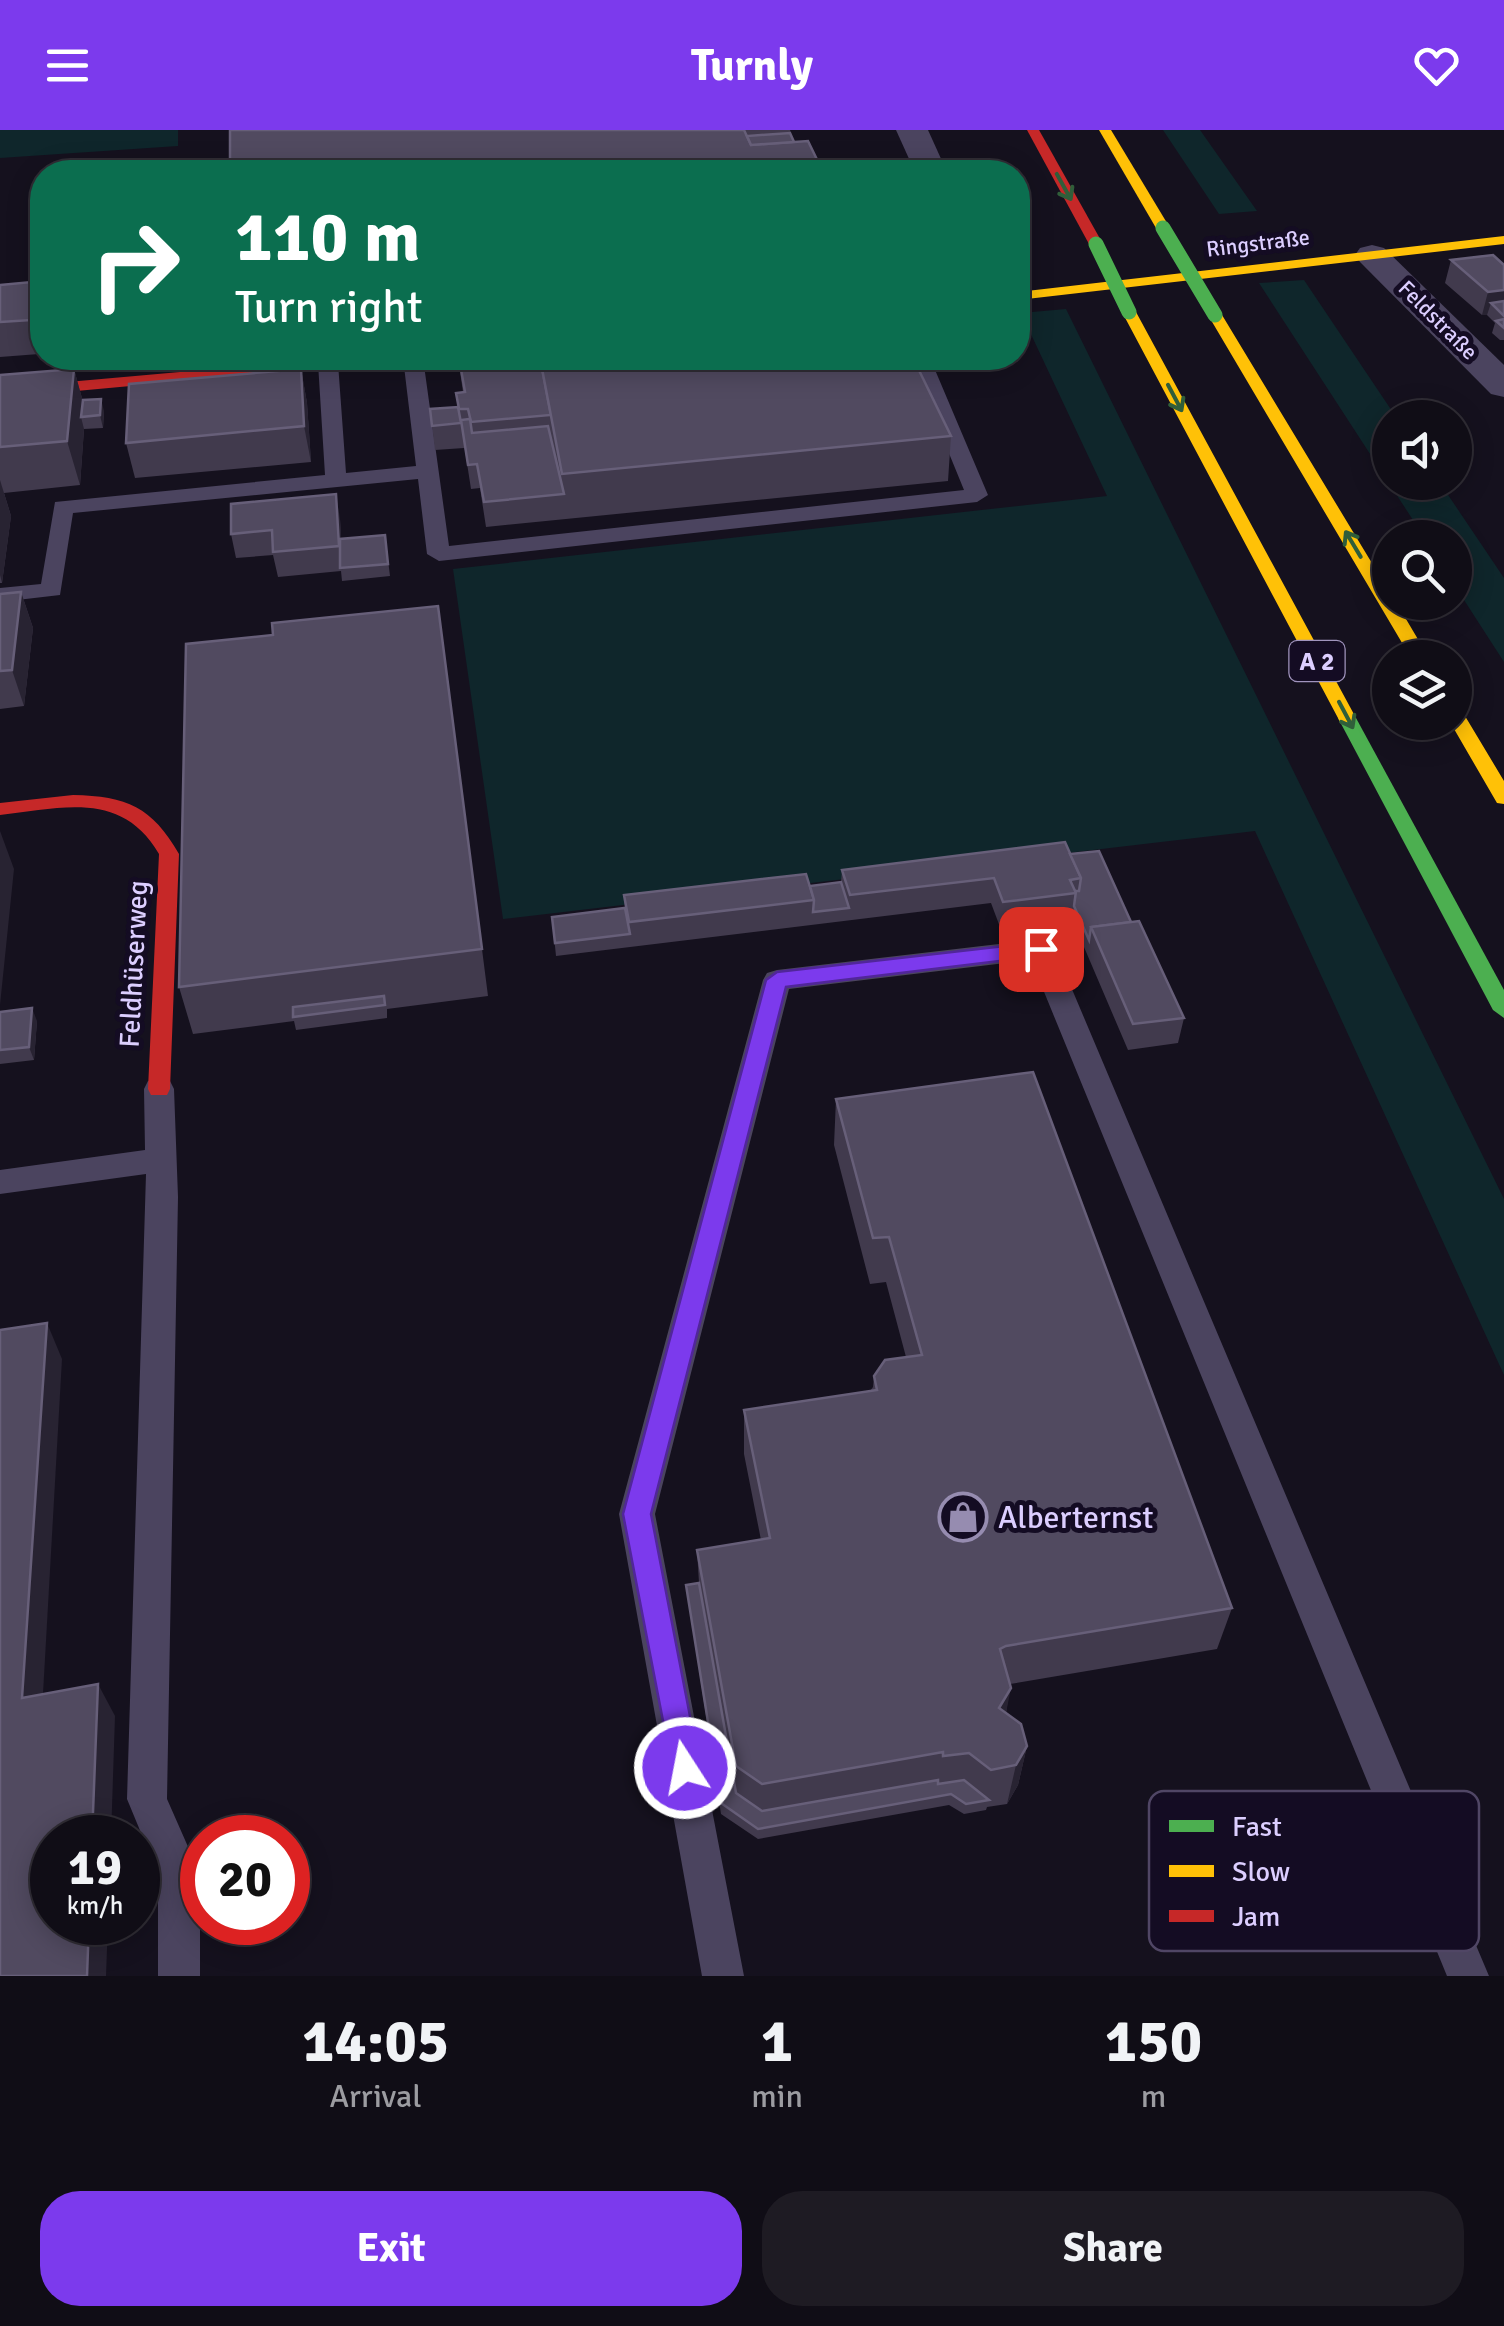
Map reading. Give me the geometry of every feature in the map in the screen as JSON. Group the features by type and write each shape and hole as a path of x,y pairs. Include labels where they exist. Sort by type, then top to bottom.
{"main road":[{"name":"A 2","path":"1033,130 1504,1010"},
{"path":"1105,130 1409,640"},
{"name":"Ringstraße","path":"1030,295 1504,240"},
{"path":"0,393 251,370"},
{"path":"1469,740 1504,798"},
{"name":"Feldhüserweg","path":"0,809 96,802 140,813 160,832 169,854 159,1089"}],"street":[{"path":"912,130 926,160"},
{"name":"Feldstraße","path":"1372,255 1504,386"}],"lane":[{"path":"328,370 336,481"},
{"path":"414,370 439,554 977,496 925,370"},
{"path":"0,595 52,590 62,507 426,472"},
{"path":"723,1976 637,1514 777,980 1041,949 1391,1791"},
{"path":"159,1089 162,1198 148,1800 179,1874 178,1976"},
{"path":"0,1182 159,1160"},
{"path":"1458,1951 1468,1976"}],"green space":[{"path":"0,130 178,130 178,146 0,158"},
{"path":"1163,130 1200,130 1257,211 1219,214"},
{"path":"1304,280 1385,400 1372,400 1372,457 1259,283"},
{"path":"1066,309 1504,1199 1504,1375 1255,831 503,919 453,569 1107,496 1030,332 1030,312"},
{"path":"1400,500 1451,500 1465,520 1413,520"},
{"path":"1472,530 1504,578 1504,662 1472,612"}],"building":[{"path":"230,130 744,130 751,145 808,141 817,160 230,160"},
{"path":"790,133 794,142 751,145 747,136"},
{"path":"1493,255 1504,265 1504,290 1488,292 1451,260"},
{"path":"30,282 30,320 0,322 0,285"},
{"path":"1504,301 1504,316 1491,303"},
{"path":"74,370 67,441 0,447 0,375"},
{"path":"301,370 304,426 126,443 129,384"},
{"path":"461,370 542,370 551,415 471,422 468,409 459,409 456,393 465,392"},
{"path":"542,370 919,370 951,436 562,474"},
{"path":"101,399 100,415 81,417 83,400"},
{"path":"458,407 461,423 432,426 430,409"},
{"path":"470,419 472,433 548,426 564,494 484,502 477,464 468,465 461,420"},
{"path":"336,494 339,546 273,552 272,530 231,534 231,504"},
{"path":"385,535 388,564 340,568 340,539"},
{"path":"21,592 12,670 0,671 0,594"},
{"path":"438,606 482,949 179,987 186,644 273,635 272,623"},
{"path":"1065,842 1081,878 1070,880 1076,893 1003,902 994,878 850,895 842,870"},
{"path":"1099,851 1131,922 1091,927 1089,940 1074,906 1081,878 1070,854"},
{"path":"806,874 814,900 629,922 624,895"},
{"path":"841,882 849,908 813,912 810,886"},
{"path":"625,908 630,934 555,943 552,917"},
{"path":"1139,921 1184,1018 1133,1024 1091,927"},
{"path":"384,996 385,1005 293,1017 293,1007"},
{"path":"32,1008 29,1047 0,1050 0,1012"},
{"name":"Alberternst","path":"1033,1072 1232,1608 1000,1649 1011,1688 999,1708 1021,1724 1027,1746 1016,1765 991,1770 969,1753 943,1756 943,1752 762,1784 736,1766 697,1550 770,1538 744,1410 877,1390 874,1376 885,1360 922,1355 889,1237 873,1238 836,1099"},
{"path":"47,1323 22,1698 98,1684 93,1815 30,1815 30,1945 88,1945 87,1976 0,1976 0,1330"},
{"path":"699,1583 736,1793 762,1811 938,1780 938,1784 964,1780 989,1800 966,1804 951,1794 758,1829 721,1803 686,1585"}],"traffic: fast":[{"path":"1163,228 1215,315"},
{"path":"1096,244 1129,312"},
{"path":"1347,718 1504,1010"}],"traffic: slow":[{"path":"1105,130 1163,228"},
{"path":"1030,295 1504,240"},
{"path":"1129,312 1347,718"},
{"path":"1215,315 1409,640"},
{"path":"1470,740 1504,798"}],"traffic: jam":[{"path":"1033,130 1096,244"},
{"path":"0,393 251,370"},
{"path":"0,809 97,802 119,806 156,831 169,854 159,1089"}],"place":[{"name":"Alberternst","path":"963,1517"}],"route":[{"path":"685,1768 637,1514 777,980 1041,949"}]}
